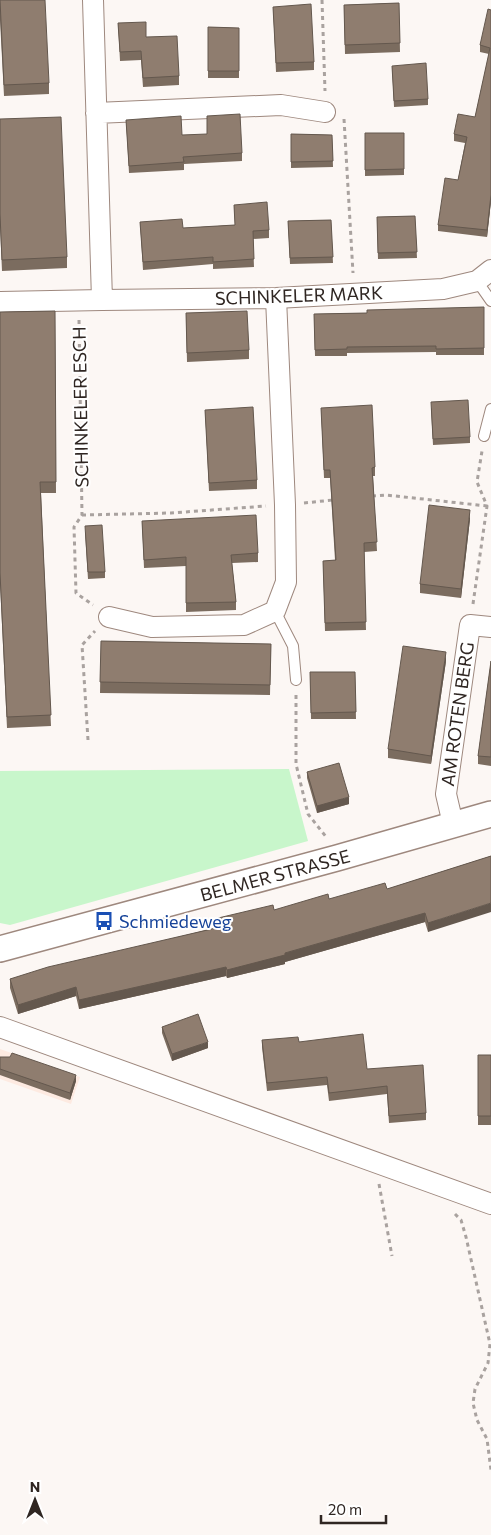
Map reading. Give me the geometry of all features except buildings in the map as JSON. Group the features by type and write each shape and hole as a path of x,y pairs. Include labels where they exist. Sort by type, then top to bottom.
{"street":[{"path":"93,0 102,300"},
{"path":"96,113 282,105 325,112"},
{"name":"SCHINKELER MARK","path":"0,302 79,299 276,298 355,294 443,289 484,275"},
{"path":"108,617 152,627 244,625 275,611 286,582 285,505 276,298"},
{"name":"AM ROTEN BERG","path":"453,824 446,794 470,625 491,627"},
{"name":"BELMER STRASSE","path":"0,949 337,858 491,814"},
{"path":"0,1027 491,1204"}],"lane":[{"path":"484,275 491,301"},
{"path":"484,436 491,409"},
{"path":"275,611 293,646 296,680"}],"path":[{"path":"322,0 325,112 344,116 355,294"},
{"name":"SCHINKELER ESCH","path":"79,299 82,515 74,527 76,593 108,617"},
{"path":"470,625 487,506 477,482 484,436"},
{"path":"367,496 386,495 487,506"},
{"path":"82,515 171,513 340,499"},
{"path":"88,740 82,645 108,617"},
{"path":"296,680 296,764 308,814 327,837 337,858"},
{"path":"375,1162 392,1256"},
{"path":"379,1183 388,1186"},
{"path":"450,1208 461,1220 490,1344 488,1363 475,1389 473,1403 477,1420 487,1439 491,1470"}],"shaded area":[{"path":"0,1049 80,1077 71,1104 0,1079"}],"green space":[{"path":"289,769 308,841 10,925 0,923 0,771"}],"place":[{"name":"Schmiedeweg","path":"104,921"}]}
